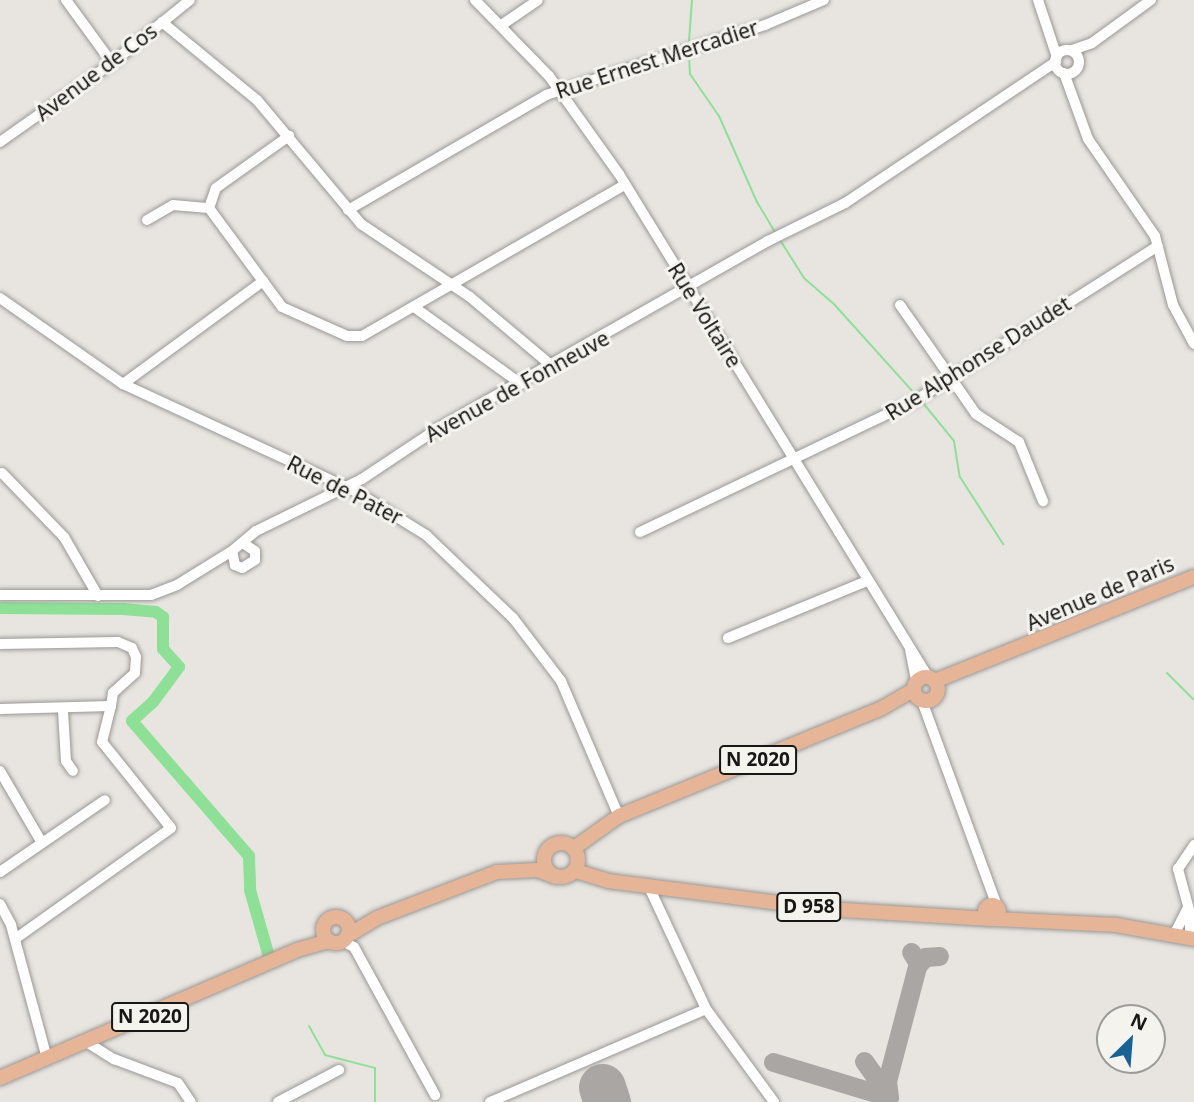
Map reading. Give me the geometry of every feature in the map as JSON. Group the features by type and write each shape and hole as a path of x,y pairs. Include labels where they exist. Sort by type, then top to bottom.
{"main road":[{"name":"Avenue de Paris","path":"574,848 619,816 1194,577"},
{"path":"557,844 574,848 579,861 576,871 556,877 547,870 545,854 557,844"},
{"name":"N 2020","path":"0,1078 88,1043 298,950 377,918 512,870 545,854"},
{"name":"N 2020","path":"512,870 537,870 556,877"},
{"name":"D 958","path":"576,871 608,881 827,909 972,919 992,912 1038,922 1116,925 1192,939"}],"street":[{"path":"66,0 112,63"},
{"name":"Avenue de Cos","path":"0,142 112,63 190,0"},
{"name":"Rue Voltaire","path":"475,0 503,24 559,89 625,185 910,649 926,689 932,719 988,888 992,912"},
{"path":"503,24 538,0"},
{"name":"Rue Ernest Mercadier","path":"348,210 559,89 765,25 824,0"},
{"path":"1038,0 1049,33 1066,62 1070,89 1088,139 1146,218 1158,246 1173,305 1194,344"},
{"path":"1066,62 1151,0"},
{"path":"162,22 257,100 361,224 454,285 553,367"},
{"name":"Avenue de Fonneuve","path":"0,595 98,596 164,592 232,551 263,528 346,487 438,429 553,367 768,241 845,203 865,187 1066,62"},
{"path":"209,208 216,188 289,136"},
{"path":"147,220 173,205 209,208 282,307 347,336 362,336 625,185"},
{"name":"Rue Alphonse Daudet","path":"640,532 791,457 888,415 1158,246"},
{"path":"123,384 263,281"},
{"name":"Rue de Pater","path":"0,298 123,384 391,510 469,572 513,618 566,690 619,816"},
{"path":"901,305 982,420 1019,442 1043,501"},
{"path":"414,307 521,384"},
{"path":"2,473 64,537 98,596"},
{"path":"243,543 255,551 256,536 263,528"},
{"path":"232,551 235,565"},
{"name":"Avenue de Fonneuve","path":"203,568 250,566 255,551"},
{"path":"728,638 867,581"},
{"path":"0,644 118,642 132,648 135,673 113,693 102,743 171,828 15,939"},
{"path":"0,709 63,710 111,706"},
{"path":"63,710 65,761 73,771"},
{"path":"0,771 42,843"},
{"path":"0,872 105,800"},
{"path":"1192,939 1188,907 1178,869 1194,845"},
{"path":"648,885 706,1009 774,1102"},
{"path":"0,904 11,925 47,1058"},
{"path":"1174,935 1188,907"},
{"path":"0,930 11,925"},
{"path":"338,935 354,947 435,1095"},
{"path":"490,1102 706,1009"},
{"path":"88,1043 114,1059 178,1083 191,1102"},
{"path":"278,1102 339,1070"}],"waterway":[{"path":"689,41 692,0"},
{"path":"689,56 690,74 719,116 757,202 775,232"},
{"path":"780,240 804,278 833,303 915,394"},
{"path":"923,403 954,441 960,477 1003,544"},
{"path":"0,608 123,609 156,612 163,617 163,649 179,667 153,702 132,721 249,856 250,890 268,953"},
{"path":"1167,673 1194,700"},
{"path":"309,1026 325,1055 375,1068 375,1102"}],"taxiway":[{"path":"889,1097 887,1081 918,963 911,952"},
{"path":"917,966 925,957 939,956"},
{"path":"864,1061 888,1095"},
{"path":"773,1062 889,1097"}],"runway":[{"path":"602,1087 607,1102"}]}
